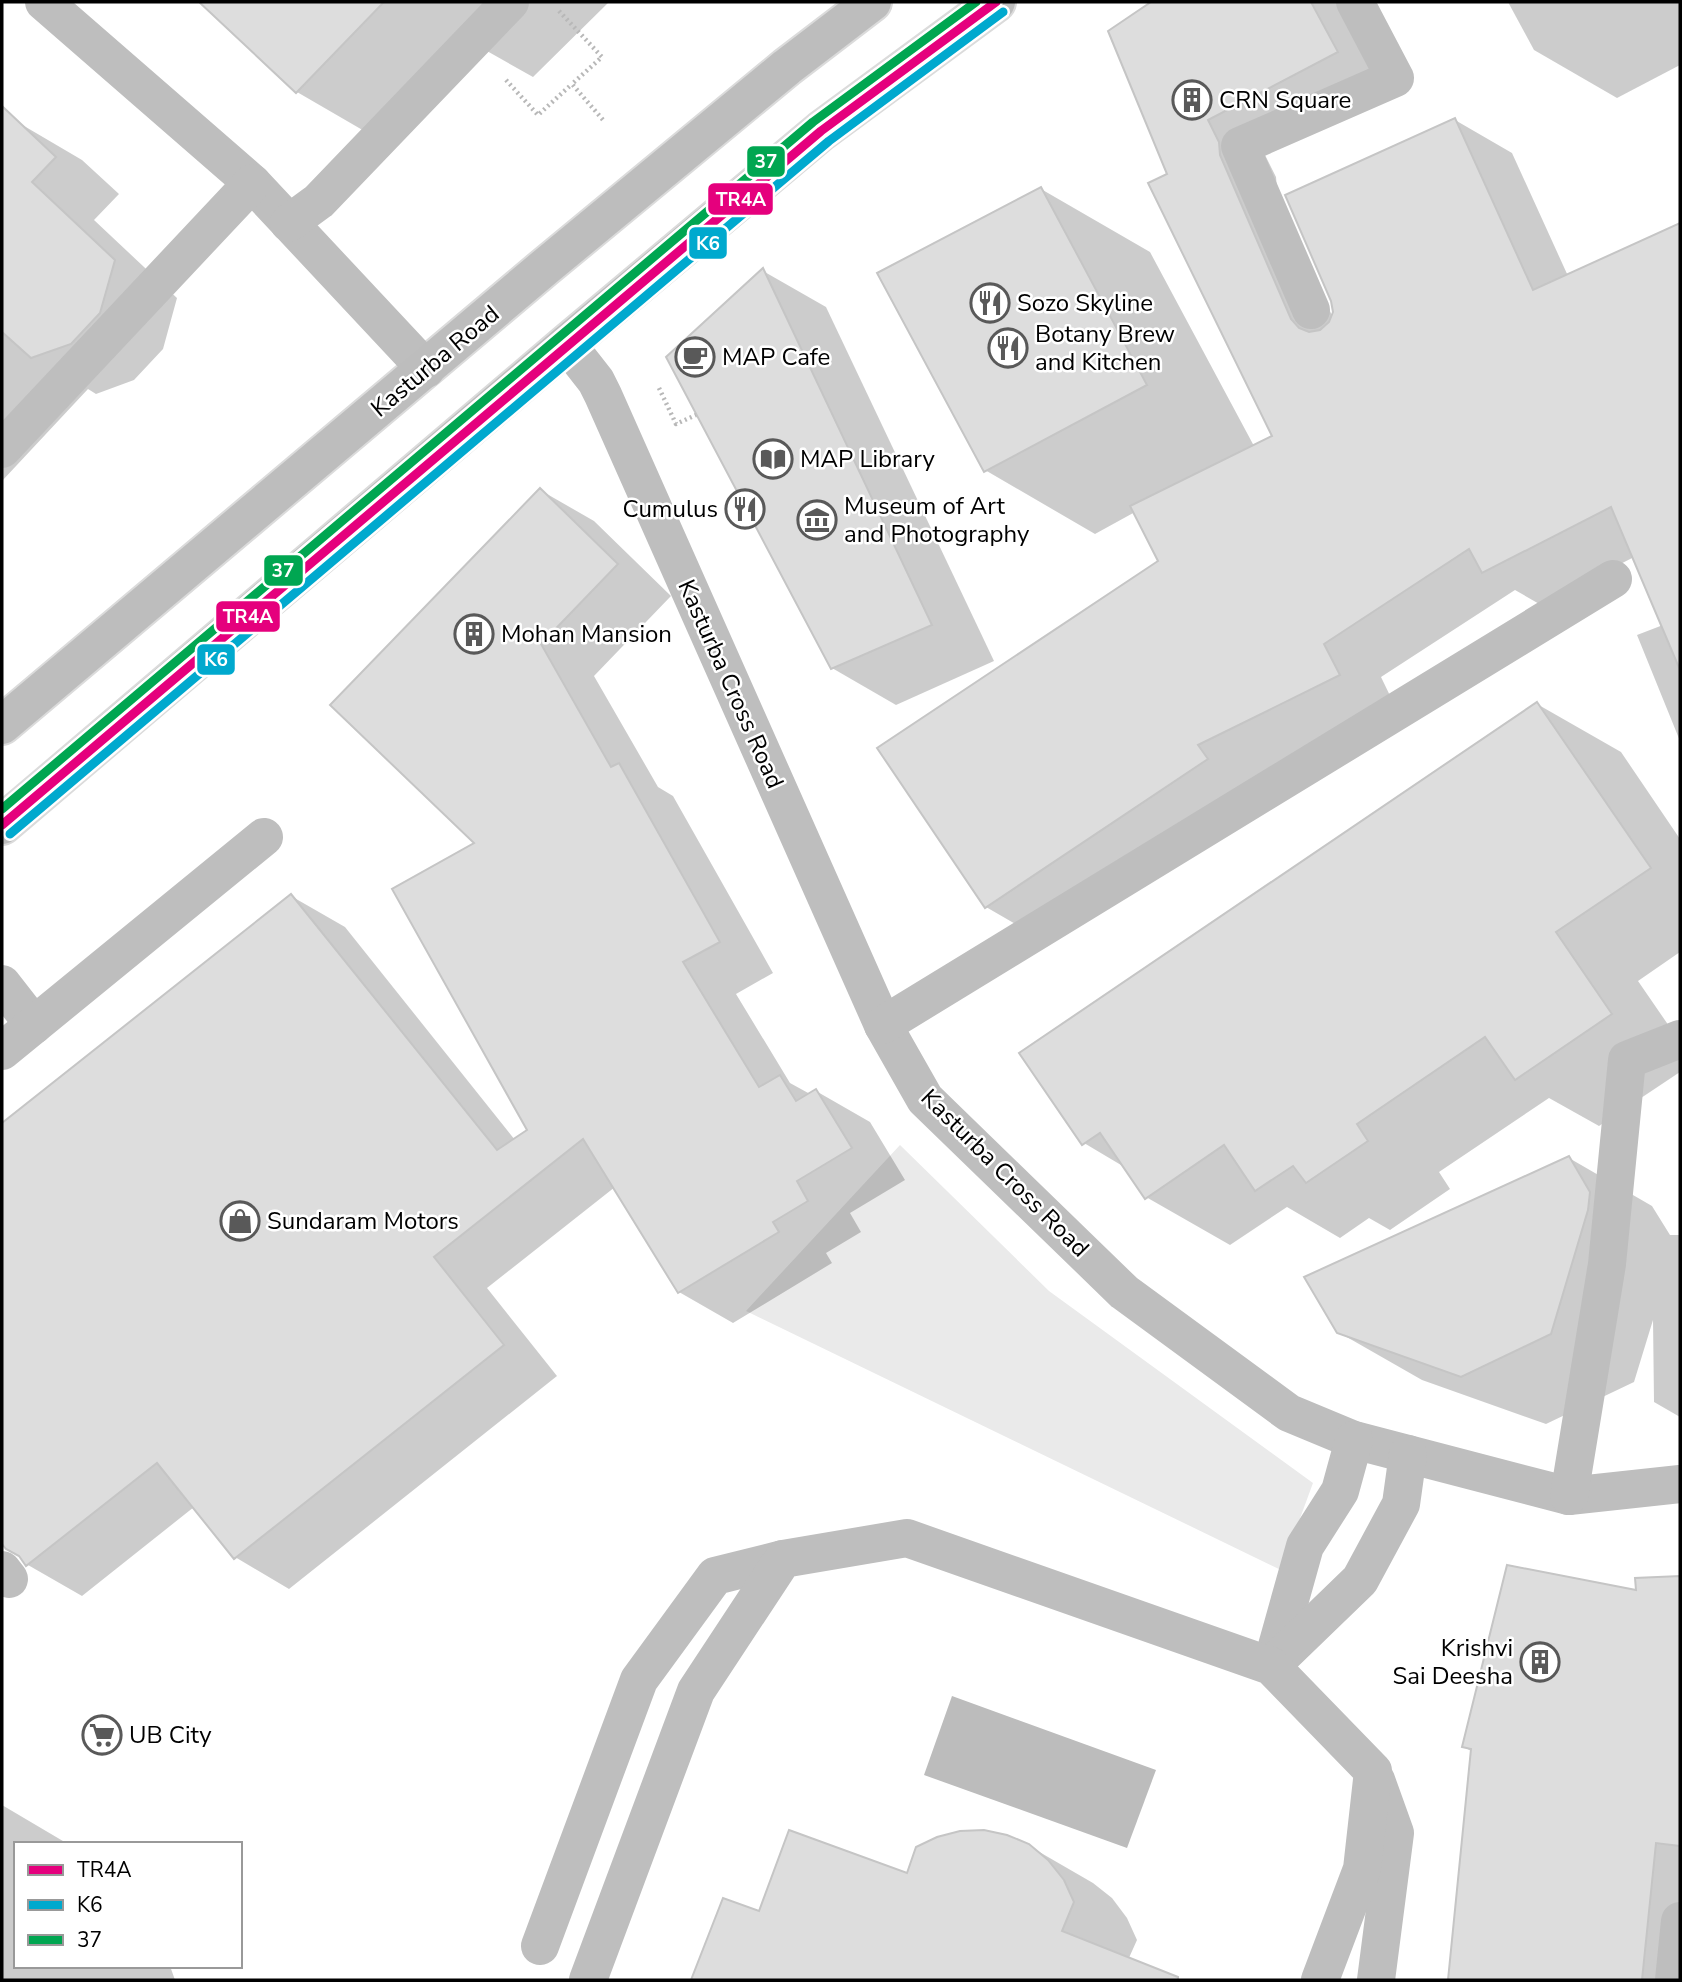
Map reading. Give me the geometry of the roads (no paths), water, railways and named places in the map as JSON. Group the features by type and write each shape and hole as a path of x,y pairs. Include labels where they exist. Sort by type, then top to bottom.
{"main road":[{"name":"Kasturba Road","path":"2,725 787,67 872,2"},
{"path":"2,825 821,131 996,2"}],"street":[{"path":"44,2 252,183 426,369"},
{"path":"289,223 319,201 510,2"},
{"path":"1311,310 1240,146 1395,78 1355,2"},
{"path":"2,449 252,183"},
{"name":"Kasturba Cross Road","path":"567,344 596,381 603,395 883,1025 925,1099 1124,1292 1289,1413 1354,1440 1569,1496 1680,1485"},
{"path":"883,1025 1613,579"},
{"path":"2,1051 264,837"},
{"path":"2,984 34,1025"},
{"path":"1569,1496 1606,1264 1626,1060 1680,1039"},
{"path":"1272,1666 1305,1546 1340,1491 1354,1440"},
{"path":"1272,1666 1360,1580 1401,1504 1408,1454"},
{"path":"540,1946 639,1680 715,1576 783,1559 907,1538 1272,1666 1373,1771 1395,1833 1376,1980"},
{"path":"588,1980 696,1691 783,1559"},
{"path":"1320,1980 1362,1870 1373,1771"},
{"path":"1674,1980 1680,1920"}],"place":[{"name":"CRN Square","path":"1192,100"},
{"name":"Sozo Skyline","path":"990,303"},
{"name":"Botany Brew and Kitchen","path":"1008,348"},
{"name":"MAP Cafe","path":"695,357"},
{"name":"MAP Library","path":"773,459"},
{"name":"Cumulus","path":"745,509"},
{"name":"Museum of Art and Photography","path":"817,520"},
{"name":"Mohan Mansion","path":"474,634"},
{"name":"Sundaram Motors","path":"240,1221"},
{"name":"Krishvi Sai Deesha","path":"1540,1662"},
{"name":"UB City","path":"102,1735"}]}
